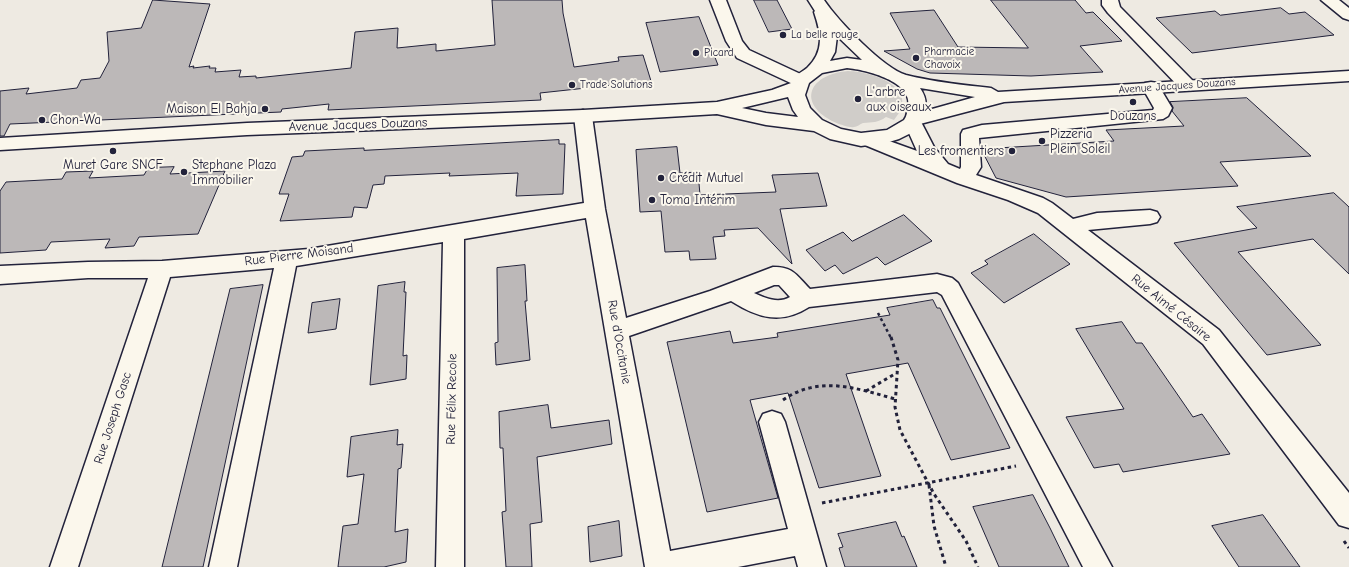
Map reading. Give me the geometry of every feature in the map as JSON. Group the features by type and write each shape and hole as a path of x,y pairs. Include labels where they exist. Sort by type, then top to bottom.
{"street":[{"path":"718,0 734,41 743,54 799,84"},
{"path":"1110,0 1110,5 1114,10 1187,85"},
{"path":"1329,0 1349,15"},
{"path":"819,5 850,42 885,70 901,79 909,86 918,103 918,112 913,121 905,129 881,138 867,139 839,135 816,125 800,110 796,98 799,84 814,70 827,52 829,42 828,29 819,5"},
{"path":"814,70 835,64 847,63 860,64 885,70"},
{"name":"Avenue Jacques Douzans","path":"913,121 958,107 1004,96 1349,76"},
{"name":"Avenue Jacques Douzans","path":"901,79 1004,96"},
{"name":"Avenue Jacques Douzans","path":"0,145 247,129 583,116 717,108 777,95 799,84"},
{"path":"964,178 971,167 970,134 982,131 1157,115 1162,112 1163,108 1152,87"},
{"name":"Avenue Jacques Douzans","path":"717,108 766,119 816,125"},
{"name":"Rue d'Occitanie","path":"583,116 595,209 659,567"},
{"path":"913,121 926,150 940,167"},
{"name":"Rue Aimé Césaire","path":"867,139 940,167 964,178 1033,202 1045,208 1211,337 1349,515"},
{"name":"Rue Pierre Moisand","path":"0,276 88,270 162,269 309,257 595,209"},
{"path":"1073,230 1080,224 1097,220 1150,217"},
{"name":"Rue Félix Recole","path":"450,567 454,232"},
{"path":"223,567 287,258"},
{"name":"Rue Joseph Gasc","path":"64,567 162,269"},
{"path":"617,330 734,292 773,276 784,276 805,299"},
{"path":"734,292 743,298 768,309 786,309 805,299 937,283 944,284 950,289 1098,567"},
{"path":"772,422 812,567"},
{"path":"664,567 805,540"}],"path":[{"path":"861,292 877,310 885,325 898,360 895,412 900,430 928,483 963,533 974,552 978,567"},
{"path":"866,391 898,371"},
{"path":"772,422 779,403 788,396 800,390 814,386 832,386 866,391 895,399"},
{"path":"796,508 1041,461"},
{"path":"928,483 934,526 946,567"},
{"path":"1340,536 1349,548"}],"shaded area":[{"path":"848,71 859,72 881,79 891,84 899,91 902,99 901,109 894,120 886,117 878,121 863,123 856,127 851,127 839,124 826,117 817,109 812,101 812,93 815,85 834,74"}],"building":[{"path":"153,0 210,4 189,67 210,66 209,68 216,68 215,72 241,70 239,77 256,76 256,78 351,68 355,32 398,28 397,48 436,44 436,51 495,45 492,0 562,0 563,13 574,67 619,61 618,57 643,55 651,81 540,93 541,100 328,110 329,104 282,109 281,112 10,124 4,136 0,136 0,91 29,88 26,94 77,88 81,80 100,78 109,61 107,32 141,28"},
{"path":"754,0 777,0 792,29 769,32"},
{"path":"991,0 1075,0 1086,13 1093,12 1122,41 1080,46 1103,72 1031,76 930,73 917,69 884,51 910,49 890,13 934,10 958,47 1028,48"},
{"path":"1281,8 1289,14 1305,12 1334,35 1192,53 1156,18 1215,11 1220,15"},
{"path":"699,17 718,65 660,72 646,23"},
{"path":"1247,98 1311,156 1220,162 1238,186 1066,197 996,178 981,149 1114,141 1106,130 1184,126 1172,111 1173,107 1170,102"},
{"path":"559,140 559,144 565,144 563,194 516,196 518,173 449,176 450,173 385,176 384,184 373,185 367,208 354,207 352,217 280,221 289,194 279,194 292,157 303,156 305,151 364,148 364,150"},
{"path":"677,147 680,173 698,172 700,195 776,192 772,175 818,173 827,206 780,209 792,264 758,228 724,230 725,236 713,237 716,259 690,260 689,251 665,252 661,211 640,212 636,150"},
{"path":"174,167 170,174 225,171 198,234 139,237 134,246 105,248 110,239 51,242 46,250 0,253 0,191 6,182 62,179 66,172 93,171 89,178 144,175 148,168"},
{"path":"1334,193 1349,207 1349,274 1313,239 1238,252 1321,345 1267,355 1174,243 1257,228 1237,207"},
{"path":"904,215 932,241 885,265 877,257 843,274 835,265 825,271 806,250 843,232 852,241"},
{"path":"1034,234 1070,264 1004,303 971,273 988,264 985,261"},
{"path":"525,265 527,301 525,301 530,360 496,365 495,343 498,342 497,268"},
{"path":"405,282 404,292 406,292 403,356 407,355 406,379 370,385 378,286"},
{"path":"263,285 203,567 162,567 230,289"},
{"path":"340,299 336,329 308,333 312,303"},
{"path":"933,300 937,308 940,308 1010,448 951,460 908,363 846,374 881,476 819,488 788,393 750,400 778,498 707,512 667,342 730,331 733,343 778,337 777,333 890,315 887,308"},
{"path":"1122,322 1136,343 1142,343 1193,417 1202,414 1230,454 1123,472 1119,464 1094,468 1066,417 1124,409 1076,329"},
{"path":"548,405 551,428 609,420 612,444 537,457 542,522 530,524 532,567 506,567 502,512 506,511 503,448 500,448 499,412"},
{"path":"398,430 397,445 403,444 401,468 398,469 395,532 408,529 406,562 384,567 338,567 343,526 358,524 364,474 347,477 351,437"},
{"path":"1033,495 1069,567 999,567 973,507"},
{"path":"1263,515 1300,567 1239,567 1212,526"},
{"path":"619,521 622,556 590,562 588,527"},
{"path":"896,522 902,537 904,536 917,567 845,567 839,548 843,547 838,534"}],"place":[{"name":"La belle rouge","path":"783,35"},
{"name":"Picard","path":"696,53"},
{"name":"Pharmacie Chavoix","path":"916,58"},
{"name":"Trade Solutions","path":"572,85"},
{"name":"L'arbre aux oiseaux","path":"858,99"},
{"name":"Douzans","path":"1133,102"},
{"name":"Maison El Bahja","path":"265,109"},
{"name":"Chon-Wa","path":"42,120"},
{"name":"Pizzeria Plein Soleil","path":"1042,141"},
{"name":"Muret Gare SNCF","path":"113,151"},
{"name":"Les fromentiers","path":"1012,151"},
{"name":"Stephane Plaza Immobilier","path":"184,172"},
{"name":"Crédit Mutuel","path":"661,178"},
{"name":"Toma Intérim","path":"652,200"}]}
